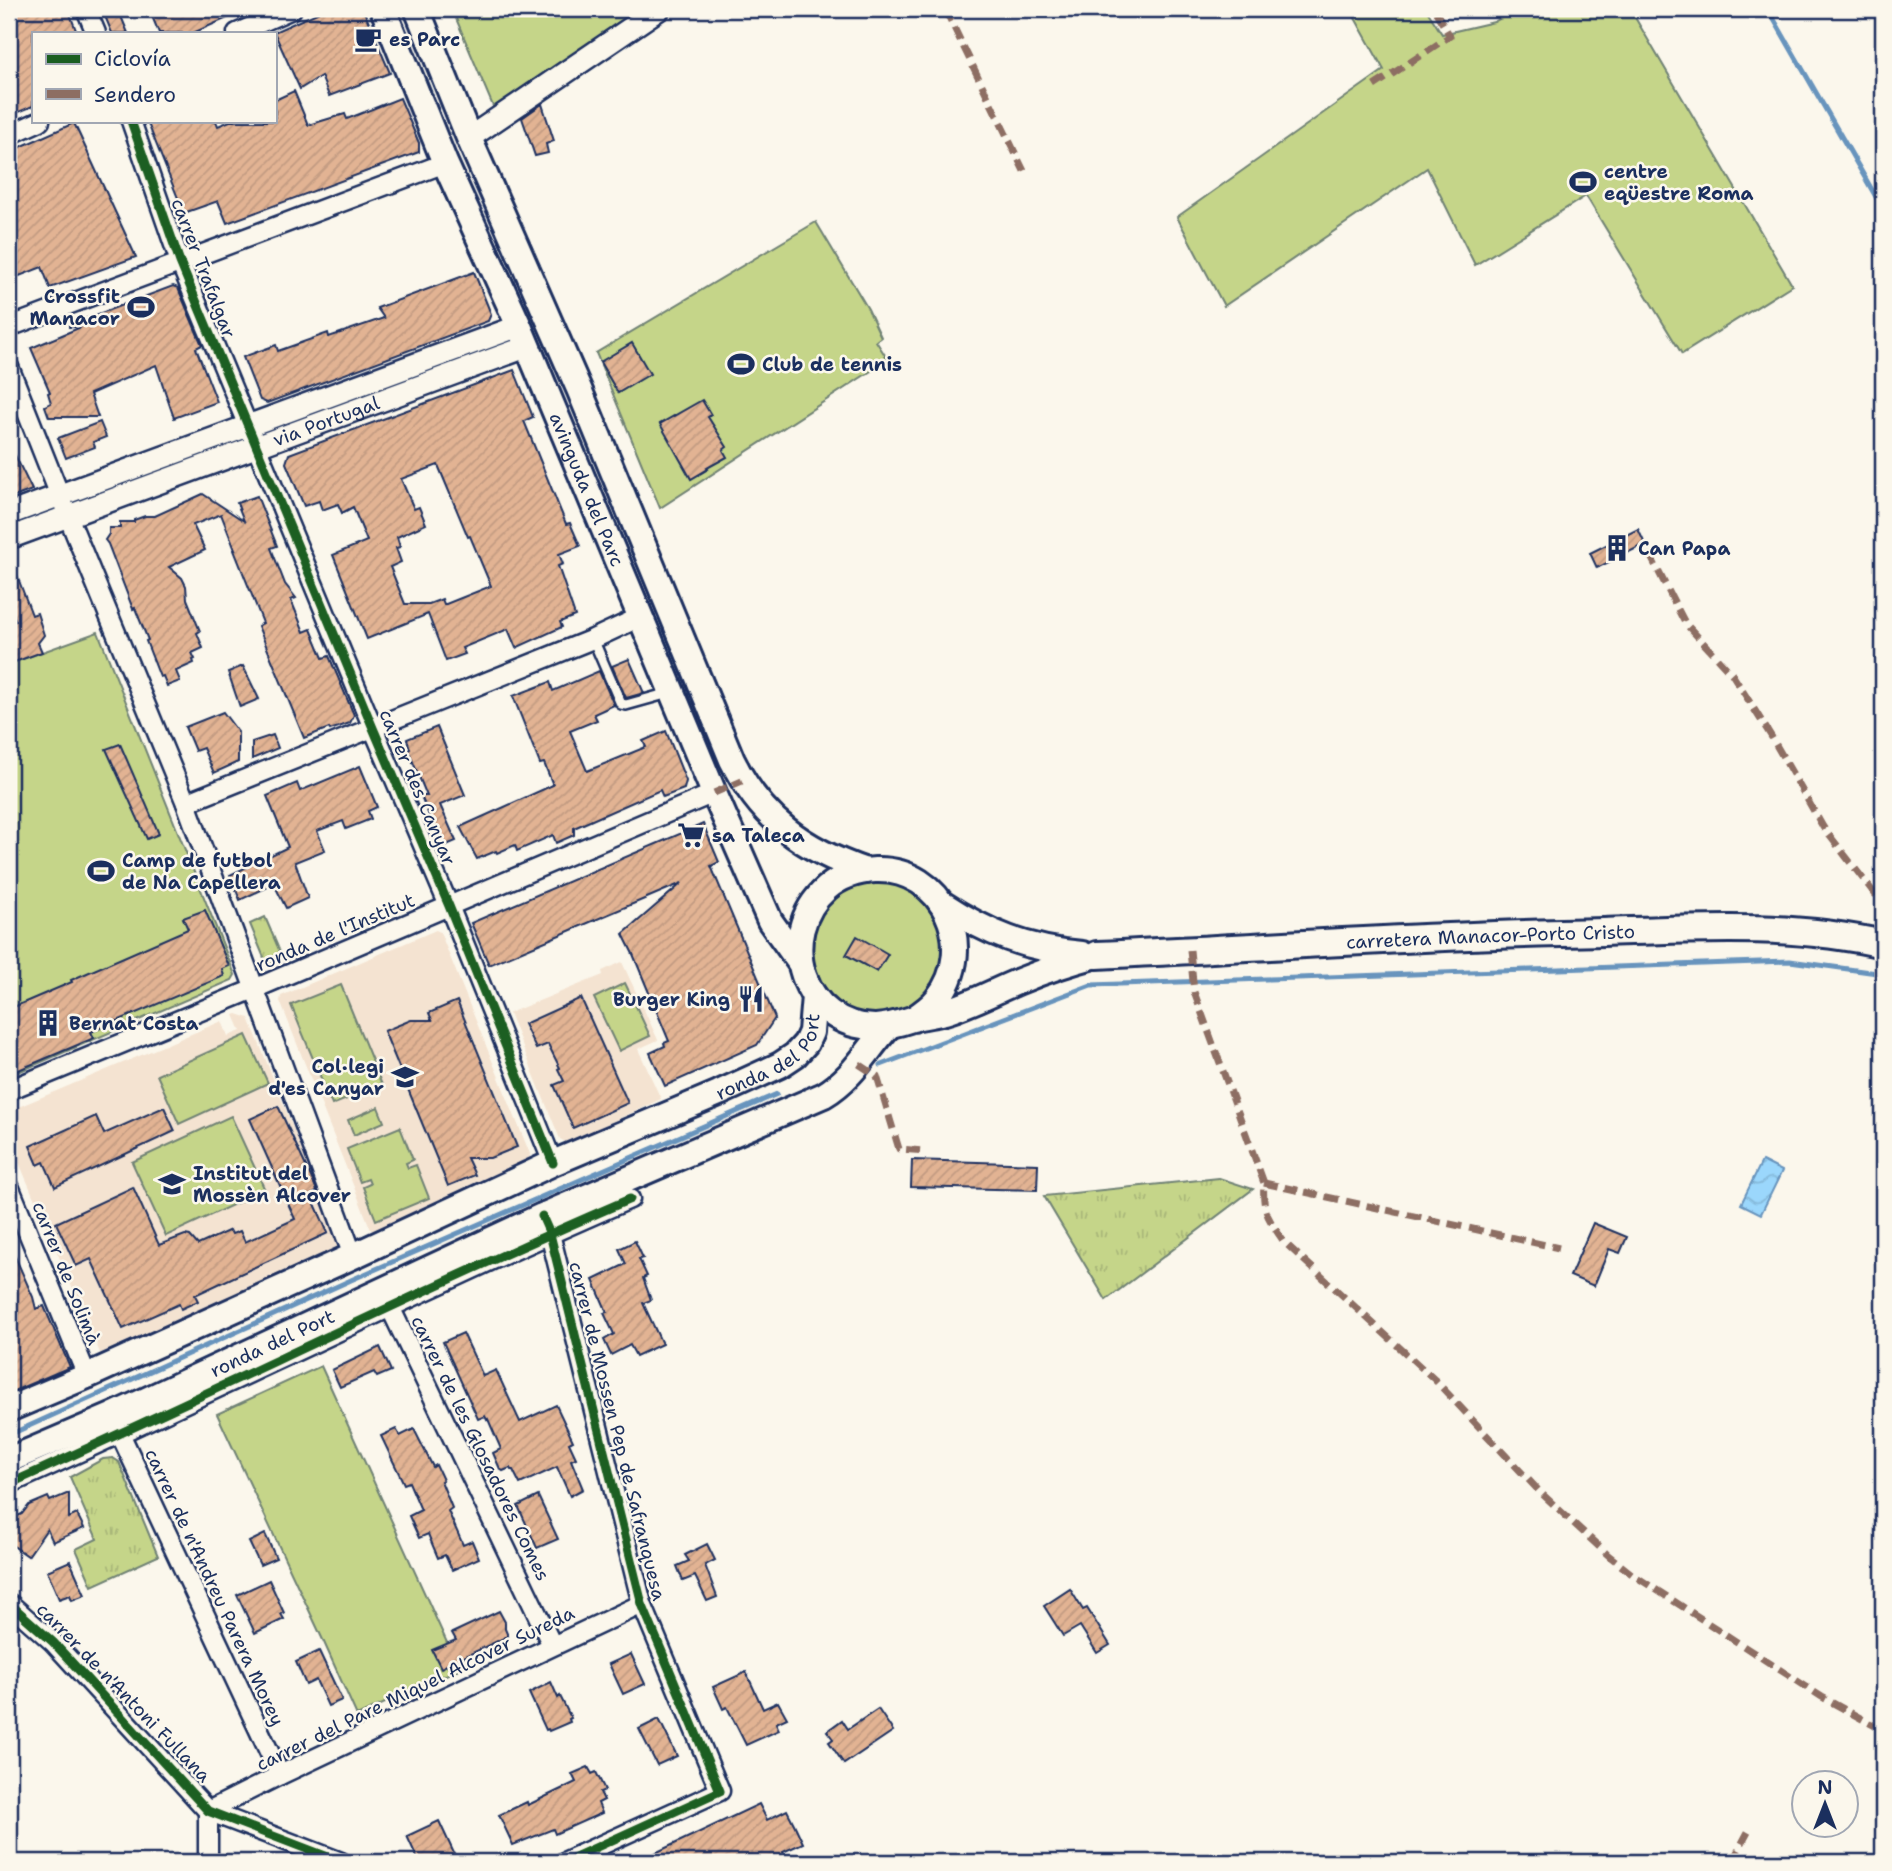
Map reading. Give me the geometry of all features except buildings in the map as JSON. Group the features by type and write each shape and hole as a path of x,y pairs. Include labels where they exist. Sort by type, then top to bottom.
{"main road":[{"name":"avinguda del Parc","path":"383,9 445,163 523,337 770,921 800,962"},
{"name":"avinguda del Parc","path":"417,9 469,138 584,402 742,781 789,833 830,857 866,871"},
{"path":"866,871 895,872 921,883 959,915 1014,941 1055,951 1097,955 1035,975 947,1012 872,1027 840,1017 814,996 800,962 800,934 809,908 839,879 866,871"},
{"path":"901,1022 937,1000 953,967 956,945 954,930 942,903"},
{"name":"carretera Manacor-Porto Cristo","path":"1097,955 1568,932 1724,929 1803,932 1883,944"},
{"name":"ronda del Port","path":"9,1409 354,1256 553,1163 780,1065 806,1043 811,1032 814,996"},
{"name":"ronda del Port","path":"9,1460 116,1425 824,1096 850,1076 868,1051 901,1022"}],"street":[{"path":"86,9 96,32"},
{"path":"239,32 292,9"},
{"path":"469,138 659,9"},
{"path":"9,135 38,122"},
{"name":"carrer Trafalgar","path":"131,122 180,262 253,436"},
{"path":"9,327 445,163"},
{"name":"via Portugal","path":"9,514 253,436 523,337"},
{"path":"9,367 186,803 354,1256"},
{"name":"via Portugal","path":"9,538 68,516 253,436"},
{"name":"carrer des Canyar","path":"253,436 553,1163"},
{"path":"186,803 593,639 640,617"},
{"name":"ronda de l'Institut","path":"9,1090 714,793"},
{"name":"carrer de Solimà","path":"9,1186 86,1376"},
{"name":"ronda del Port","path":"9,1484 116,1425 390,1307 546,1225 630,1199"},
{"name":"carrer de Mossen Pep de Safranquesa","path":"546,1225 642,1604 720,1791 564,1862"},
{"name":"carrer de les Glosadores Comes","path":"390,1307 552,1645"},
{"name":"carrer de n'Andreu Parera Morey","path":"116,1425 280,1775"},
{"name":"carrer de n'Antoni Fullana","path":"9,1603 53,1642 208,1811"},
{"name":"carrer del Pare Miquel Alcover Sureda","path":"208,1811 642,1604"},
{"path":"208,1862 208,1811 341,1862"}],"lane":[{"path":"593,639 621,705 672,692"}],"shaded area":[{"name":"Col·legi d'es Canyar","path":"436,930 440,932 530,1154 529,1160 377,1231 371,1230 280,1001 281,996"},
{"path":"622,962 658,1040 638,1049 661,1099 567,1143 560,1139 509,1013 603,975 602,971"},
{"name":"Institut del Mossèn Alcover","path":"234,1015 249,1018 339,1243 335,1253 103,1360 9,1139 9,1111 222,1021 228,1036 241,1031"}],"green space":[{"path":"452,9 648,9 495,111"},
{"name":"centre eqüestre Roma","path":"1350,9 1426,9 1442,34 1494,22 1516,9 1630,9 1792,285 1682,354 1586,196 1475,265 1427,168 1224,306 1177,217 1384,70"},
{"name":"Club de tennis","path":"816,222 868,309 881,337 876,341 888,360 660,508 596,353"},
{"name":"Camp de futbol de Na Capellera","path":"98,632 235,975 232,980 9,1076 9,664"},
{"path":"877,881 903,886 924,901 939,922 944,948 939,974 924,995 903,1010 877,1015 851,1010 830,995 815,974 810,948 815,922 830,901 851,886"},
{"path":"265,917 283,959 267,965 250,924"},
{"path":"625,983 650,1036 619,1051 594,998"},
{"path":"341,985 382,1085 332,1105 291,1005"},
{"path":"246,1035 268,1083 179,1124 157,1075"},
{"path":"378,1107 384,1122 354,1135 348,1120"},
{"path":"231,1116 265,1190 166,1236 132,1162"},
{"path":"400,1127 413,1160 406,1163 408,1168 416,1165 429,1198 376,1220 363,1187 370,1184 368,1179 360,1182 347,1149"},
{"path":"1219,1178 1253,1189 1106,1300 1044,1196"},
{"path":"321,1366 459,1669 357,1716 217,1414"},
{"path":"113,1458 119,1462 158,1556 92,1586 76,1549 97,1539 70,1477 103,1459"}],"water":[{"path":"1762,1161 1782,1171 1761,1214 1741,1204"}],"waterway":[{"path":"1768,9 1883,209"},
{"path":"881,1065 1091,985 1790,961 1883,976"},
{"path":"9,1435 351,1280 777,1094"}],"marked path":[{"path":"945,9 1024,171"},
{"path":"1374,86 1450,36 1434,9"},
{"path":"1649,553 1685,623 1732,674 1823,827 1881,902 1883,923"},
{"path":"714,793 742,781"},
{"path":"1190,950 1194,992 1264,1183 1267,1214 1284,1242 1435,1380 1539,1491 1608,1555 1632,1574 1822,1697 1875,1726"},
{"path":"859,1064 877,1076 899,1149 925,1151"},
{"path":"1264,1183 1559,1248"},
{"path":"1732,1862 1748,1832"}],"cycle path":[{"path":"131,122 180,262 449,906 553,1163"},
{"path":"9,1484 474,1268 630,1199"},
{"path":"542,1216 550,1234 642,1604 720,1791 564,1862"},
{"path":"9,1603 53,1642 208,1811 341,1862"}],"place":[{"name":"es Parc","path":"368,39"},
{"name":"centre eqüestre Roma","path":"1583,182"},
{"name":"Crossfit Manacor","path":"141,307"},
{"name":"Club de tennis","path":"741,364"},
{"name":"Can Papa","path":"1617,548"},
{"name":"sa Taleca","path":"691,835"},
{"name":"Camp de futbol de Na Capellera","path":"101,871"},
{"name":"Burger King","path":"751,999"},
{"name":"Bernat Costa","path":"48,1023"},
{"name":"Col·legi d'es Canyar","path":"405,1077"},
{"name":"Institut del Mossèn Alcover","path":"172,1184"}]}
